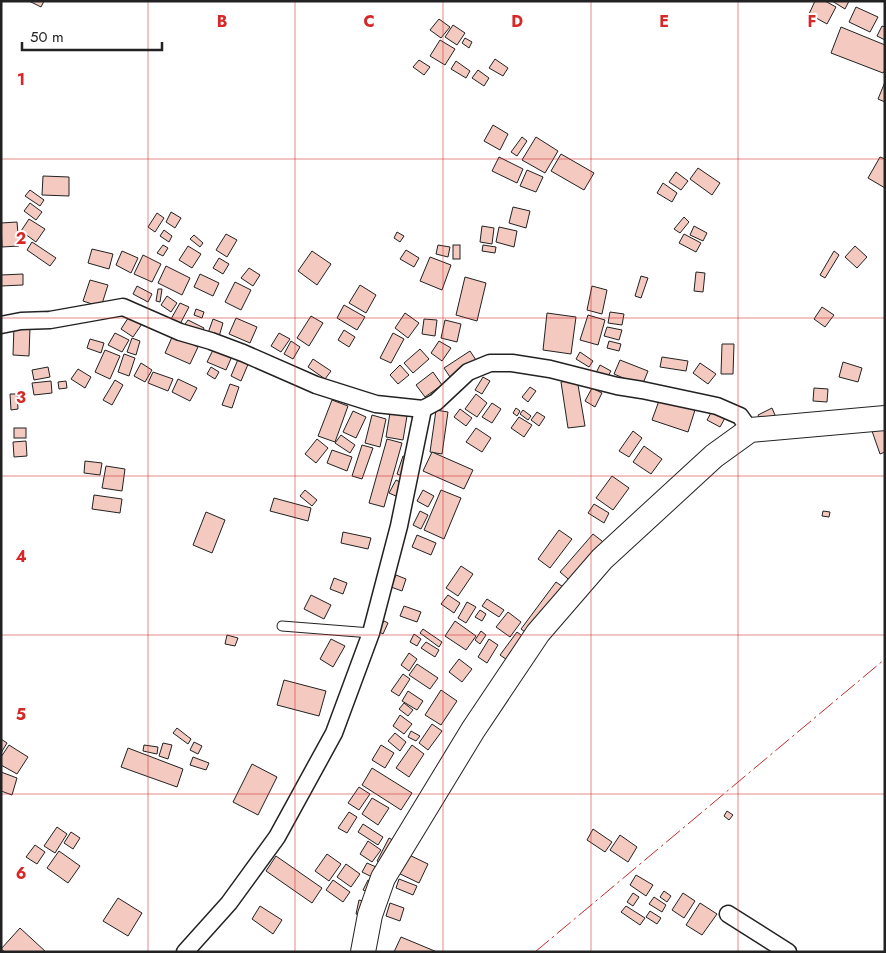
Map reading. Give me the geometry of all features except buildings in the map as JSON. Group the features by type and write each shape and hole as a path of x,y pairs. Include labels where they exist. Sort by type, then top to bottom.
{"main road":[{"path":"363,952 370,915 383,878 473,730 538,633 602,560 714,456 750,430 885,418"}],"street":[{"path":"1,325 21,321 50,320 122,307 180,332 211,341 316,385 376,404 423,409 436,402 468,372 490,363 512,364 550,369 617,386 717,406 740,416 750,430"},
{"path":"185,952 229,903 277,837 334,733 371,632 399,526 423,409"},
{"path":"728,914 788,952"}],"lane":[{"path":"282,626 371,632"}],"power":[{"path":"535,952 885,659"}]}
